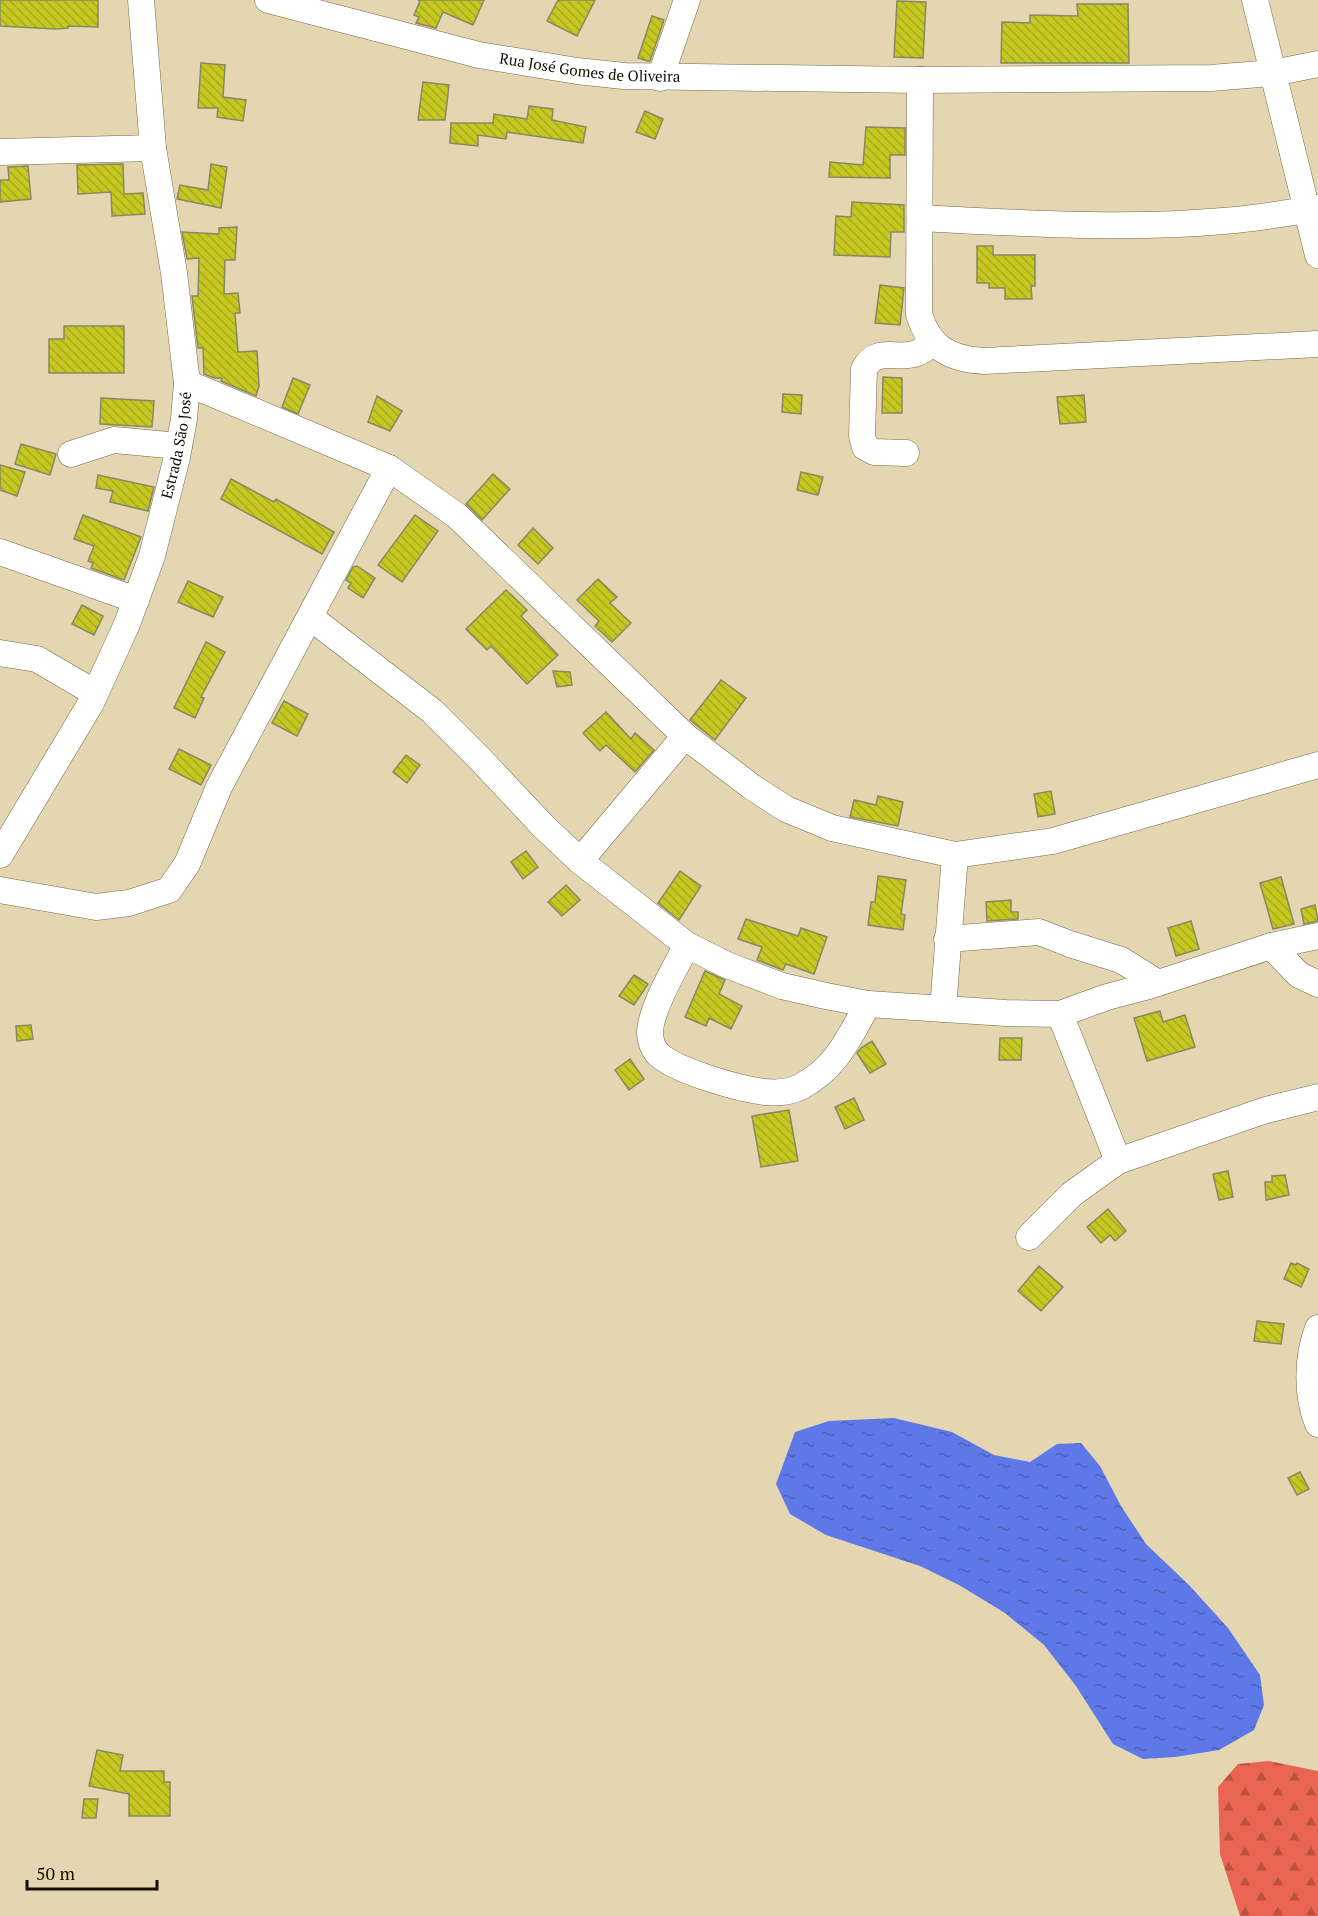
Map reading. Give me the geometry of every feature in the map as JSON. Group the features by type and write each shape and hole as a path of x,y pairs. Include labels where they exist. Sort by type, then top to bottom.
{"street":[{"name":"Estrada São José","path":"0,855 59,758 95,693 128,624 152,556 179,446 187,383 174,273 153,148 141,0"},
{"name":"Rua José Gomes de Oliveira","path":"268,0 479,55 577,71 660,78 920,80 1211,78 1273,73 1318,64"},
{"path":"660,78 687,0"},
{"path":"1255,0 1273,73 1313,209 1318,255"},
{"path":"920,80 919,314 926,334 953,356 984,361 1318,344"},
{"path":"0,152 153,148"},
{"path":"920,218 1137,225 1223,221 1313,209"},
{"path":"906,453 874,452 865,447 862,436 864,369 869,360 879,356 917,354 934,342"},
{"path":"187,383 389,468 456,515 685,736 752,787 786,809 832,828 955,855 1053,841 1318,765"},
{"path":"71,454 114,440 179,446"},
{"path":"0,890 96,907 129,903 169,890 187,864 219,788 389,468"},
{"path":"0,552 136,600"},
{"path":"309,616 432,711 580,861 687,945 727,965 782,986 868,1004 1060,1014 1271,946 1318,936"},
{"path":"0,653 37,659 95,693"},
{"path":"580,861 685,736"},
{"path":"943,1009 955,855"},
{"path":"947,939 1039,932 1121,960 1158,983"},
{"path":"687,945 661,996 650,1031 653,1047 679,1068 764,1092 783,1092 798,1088 826,1071 838,1056 868,1004"},
{"path":"1271,946 1299,975 1318,984"},
{"path":"1060,1014 1118,1161"},
{"path":"1029,1237 1072,1194 1118,1161 1225,1124 1318,1097"},
{"path":"1318,1328 1310,1366 1311,1397 1318,1424"}],"green space":[{"path":"1269,1761 1318,1771 1318,1916 1240,1916 1220,1854 1218,1787 1238,1764"}],"water":[{"path":"894,1418 952,1432 994,1455 1030,1462 1057,1444 1081,1443 1100,1466 1121,1506 1146,1544 1189,1585 1228,1628 1260,1675 1264,1705 1254,1730 1219,1750 1143,1759 1113,1744 1076,1686 1044,1645 1005,1613 959,1585 920,1566 826,1535 790,1514 776,1484 795,1432 829,1421"}],"building":[{"path":"0,0 98,0 98,27 68,26 68,28 56,29 0,26"},
{"path":"418,0 484,0 473,25 443,12 436,28 416,23 419,17 414,15 420,1"},
{"path":"558,0 595,0 577,36 547,21"},
{"path":"897,1 926,2 923,58 894,57"},
{"path":"1077,4 1128,4 1129,63 1001,63 1002,22 1030,23 1030,15 1078,16"},
{"path":"652,16 664,20 650,61 648,61 638,58"},
{"path":"201,63 225,65 223,97 246,100 243,121 217,117 218,108 198,108"},
{"path":"423,82 449,85 445,120 418,120"},
{"path":"529,106 553,109 552,120 586,127 583,143 507,132 506,139 478,135 478,146 450,143 451,123 493,123 494,114 527,119"},
{"path":"645,111 663,119 655,139 636,132"},
{"path":"866,127 905,128 905,155 890,155 890,178 829,177 830,162 863,165"},
{"path":"123,164 124,194 143,193 145,214 112,216 111,192 78,194 77,165"},
{"path":"211,164 227,167 221,208 177,199 180,185 208,190"},
{"path":"28,166 31,199 0,202 0,180 9,180 8,167"},
{"path":"852,202 904,205 904,232 891,232 890,257 834,255 836,216 851,217"},
{"path":"237,227 235,260 225,260 224,294 238,293 240,313 235,313 238,352 257,351 259,386 256,396 221,381 222,378 204,374 203,348 198,348 192,296 198,296 199,258 187,259 182,232 219,234 219,228"},
{"path":"977,246 993,246 993,255 1035,255 1035,286 1031,286 1032,299 1005,299 1005,288 989,288 989,283 977,283"},
{"path":"880,285 904,288 900,325 875,323"},
{"path":"64,326 124,326 124,373 49,373 49,339 64,339"},
{"path":"883,377 902,378 902,413 882,413"},
{"path":"293,378 310,385 298,414 282,407"},
{"path":"783,394 802,395 801,414 782,412"},
{"path":"1084,395 1086,422 1060,424 1057,397"},
{"path":"377,396 402,411 390,431 368,422"},
{"path":"101,398 154,401 152,427 100,424"},
{"path":"21,444 56,454 50,475 15,464"},
{"path":"0,465 25,472 17,496 0,490"},
{"path":"801,472 823,477 818,495 797,490"},
{"path":"493,474 510,489 482,520 466,504"},
{"path":"98,475 154,487 148,511 110,502 113,491 96,488"},
{"path":"231,479 274,502 276,499 334,532 322,554 221,499"},
{"path":"83,515 141,537 124,580 91,568 93,563 88,561 94,546 74,539"},
{"path":"415,515 438,531 402,582 378,565"},
{"path":"533,528 553,548 538,564 518,545"},
{"path":"357,566 375,578 363,598 348,588 351,583 346,580 353,567"},
{"path":"598,579 617,597 610,603 631,623 612,642 595,626 599,621 577,600"},
{"path":"188,581 223,597 213,617 178,602"},
{"path":"506,590 527,610 521,616 558,655 527,684 491,646 487,650 466,629"},
{"path":"82,605 103,616 94,635 72,624"},
{"path":"206,642 225,652 201,697 204,698 195,718 174,708"},
{"path":"553,671 570,672 572,685 557,687"},
{"path":"721,680 746,698 715,740 690,720"},
{"path":"284,701 308,714 297,736 272,723"},
{"path":"606,712 631,739 635,733 654,750 635,772 606,745 600,751 583,733"},
{"path":"179,749 211,765 201,785 169,769"},
{"path":"406,755 420,765 407,783 393,772"},
{"path":"1051,791 1055,814 1038,817 1034,794"},
{"path":"878,796 903,802 898,826 850,817 854,800 876,805"},
{"path":"526,851 538,867 523,879 511,862"},
{"path":"680,871 701,886 679,920 658,903"},
{"path":"878,876 906,880 901,914 905,915 903,930 868,925 871,902 875,902"},
{"path":"1281,877 1294,924 1273,929 1260,883"},
{"path":"566,885 580,900 562,916 548,902"},
{"path":"1011,900 1011,912 1018,912 1018,919 987,921 986,902"},
{"path":"1315,905 1318,921 1304,924 1301,909"},
{"path":"746,919 798,936 801,928 827,937 814,974 786,964 783,970 757,960 762,947 738,939"},
{"path":"1191,921 1199,949 1176,956 1168,928"},
{"path":"705,971 725,980 719,994 742,1006 731,1029 709,1018 706,1026 685,1017"},
{"path":"634,975 648,984 634,1005 619,996"},
{"path":"1160,1011 1163,1022 1185,1015 1195,1047 1147,1061 1134,1018"},
{"path":"31,1025 33,1039 17,1041 16,1026"},
{"path":"1000,1038 1022,1038 1021,1060 999,1060"},
{"path":"872,1041 886,1064 870,1073 857,1053"},
{"path":"630,1059 644,1079 629,1090 615,1070"},
{"path":"854,1098 864,1120 845,1129 835,1107"},
{"path":"789,1110 798,1161 761,1167 752,1116"},
{"path":"1228,1171 1233,1197 1219,1200 1213,1174"},
{"path":"1285,1175 1289,1195 1266,1200 1265,1182 1272,1182 1272,1176"},
{"path":"1108,1209 1126,1231 1115,1241 1110,1235 1101,1243 1087,1227"},
{"path":"1291,1263 1296,1265 1297,1263 1309,1269 1301,1287 1284,1279"},
{"path":"1039,1266 1063,1287 1041,1311 1018,1291"},
{"path":"1257,1321 1284,1324 1281,1344 1254,1341"},
{"path":"1300,1472 1309,1489 1297,1495 1288,1478"},
{"path":"97,1750 123,1755 120,1771 164,1771 164,1782 170,1782 170,1816 129,1816 129,1794 89,1786"},
{"path":"84,1799 98,1799 96,1818 82,1818"}]}
